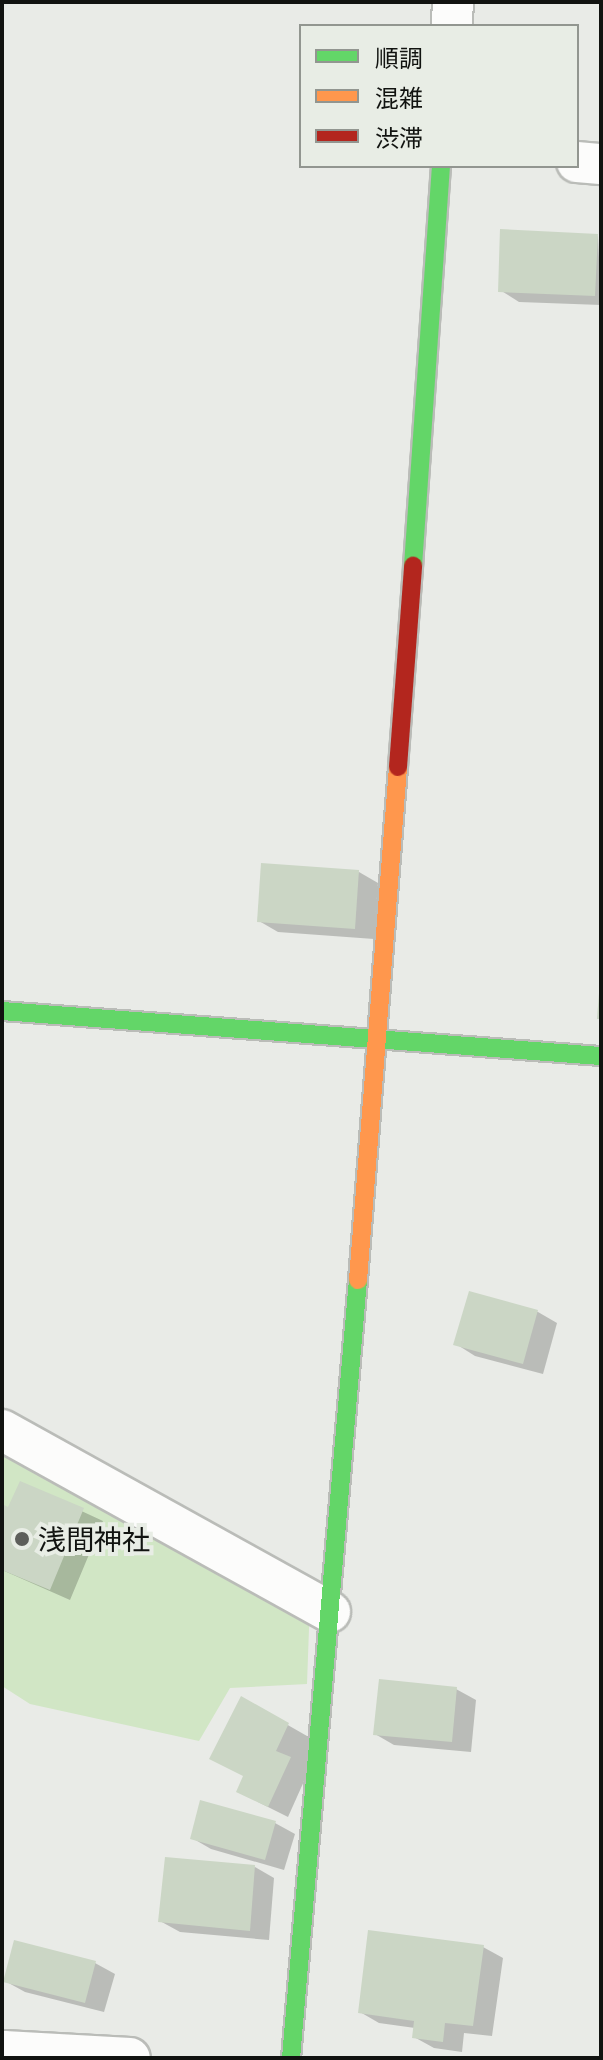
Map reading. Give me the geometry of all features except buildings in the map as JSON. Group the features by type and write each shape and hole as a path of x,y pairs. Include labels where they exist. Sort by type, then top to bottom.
{"street":[{"path":"452,24 453,2"},
{"path":"579,162 601,164"},
{"path":"291,2058 379,1038 441,168"},
{"path":"2,1011 601,1056"},
{"path":"2,1430 330,1612"},
{"path":"3,2058 4,2051 130,2058"}],"green space":[{"path":"2,1438 310,1601 307,1684 230,1688 199,1741 30,1704 2,1686"}],"traffic: fast":[{"path":"413,566 441,168"},
{"path":"2,1011 601,1056"},
{"path":"291,2058 358,1280"}],"traffic: slow":[{"path":"358,1280 398,767"}],"traffic: jam":[{"path":"398,767 413,566"}],"place":[{"name":"浅間神社","path":"22,1539"}]}
